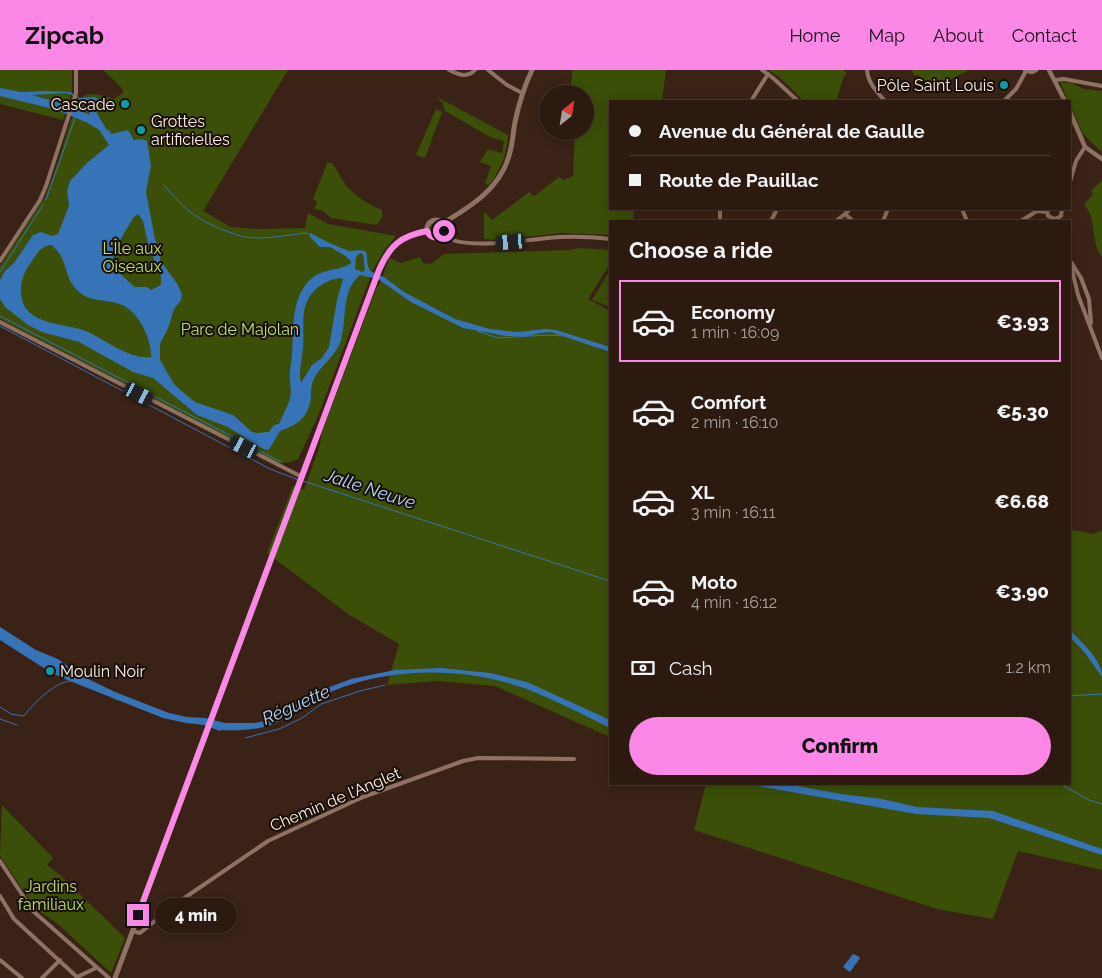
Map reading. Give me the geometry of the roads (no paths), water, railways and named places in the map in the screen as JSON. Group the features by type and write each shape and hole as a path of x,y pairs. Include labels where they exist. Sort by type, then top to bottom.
{"main road":[{"path":"443,223 481,198 492,188 501,175 510,154 516,115 522,93 532,70"},
{"path":"432,220 438,220 443,223 445,228 443,234 436,238 430,236 427,231 428,225 432,220"},
{"path":"115,978 379,270 391,249 401,239 427,231"}],"street":[{"path":"0,261 40,200 49,178 75,95 76,70"},
{"path":"449,70 462,76 471,74 475,70"},
{"path":"762,70 797,100"},
{"path":"867,70 873,87 884,100"},
{"path":"1005,100 1016,89 1026,70 1032,72 1036,70"},
{"path":"1049,70 1065,100"},
{"path":"491,71 506,85 522,93"},
{"path":"752,100 768,74"},
{"path":"1055,80 1064,79 1102,86"},
{"path":"1071,114 1085,147 1102,159"},
{"path":"1071,178 1076,161 1085,147"},
{"path":"837,220 849,210"},
{"path":"1023,220 1037,211 1047,210 1050,218 1057,220"},
{"path":"845,214 852,220"},
{"path":"443,234 452,241 482,243 568,237 609,239"},
{"path":"1071,263 1083,282 1090,305 1092,330"},
{"path":"1071,265 1083,307 1102,358"},
{"path":"1075,283 1079,280 1083,282"},
{"path":"1083,307 1085,308 1090,305"},
{"path":"0,322 302,477"},
{"name":"Chemin de l'Anglet","path":"132,931 140,933 147,929 177,903 268,841 363,798 463,761 478,758 574,759"},
{"path":"0,861 33,911 108,978"},
{"path":"0,896 14,919 77,977 96,968"},
{"path":"0,960 22,978"},
{"path":"42,978 60,960"}],"water":[{"path":"0,88 21,92 70,92 80,98 95,97 105,104 95,102 93,105 111,134 128,130 134,140 142,139 147,141 151,165 146,192 155,239 160,252 160,260 178,285 182,295 181,300 174,309 169,326 160,344 160,360 174,384 186,395 195,402 233,415 252,432 269,432 274,425 279,424 290,399 294,313 300,294 312,278 351,263 344,255 330,247 320,247 310,237 310,233 349,251 363,250 367,253 370,271 384,277 404,292 455,319 490,329 507,331 556,330 609,347 609,352 551,332 528,336 506,336 463,328 411,302 378,279 360,275 354,281 347,297 343,332 339,346 313,381 308,410 297,423 280,431 268,450 261,448 228,427 197,415 153,378 133,372 79,342 42,332 28,325 5,307 0,299 0,280 5,271 14,263 33,235 41,232 52,236 58,234 69,206 67,191 70,181 87,163 109,145 99,130 88,123 57,110 0,96","holes":["65,93 86,101 90,115 67,105 32,95","138,214 143,221 149,247 161,275 161,285 151,290 147,287 135,287 112,265 114,251 133,218","48,245 52,245 58,252 71,283 81,294 92,299 122,305 134,314 147,335 151,357 127,353 88,332 47,321 29,312 23,303 22,281 30,264 39,252","360,253 363,254 365,270 362,272 355,269 356,257","343,279 337,300 329,347 322,358 312,365 301,383 300,370 307,302 316,289 324,283"]},
{"path":"0,627 36,650 58,659 80,675 115,692 169,713 225,723 255,723 273,719 319,691 351,679 395,670 441,668 490,673 527,682 609,720 609,728 557,702 524,688 501,681 453,673 428,673 379,677 356,683 326,694 269,726 220,731 204,725 163,718 65,679 50,672 0,640"},
{"path":"1071,631 1095,658 1099,664 1102,677 1085,653 1071,638"},
{"path":"753,785 792,785 882,799 917,807 993,811 1102,849 1102,855 989,818 916,814"},
{"path":"853,954 860,958 850,972 843,967"}],"waterway":[{"path":"46,200 75,118"},
{"path":"164,185 193,214 209,224 240,236 259,238 306,233 310,235"},
{"path":"0,272 43,205"},
{"path":"0,316 281,462"},
{"name":"Jalle Neuve","path":"0,326 270,469 299,480"},
{"path":"477,331 498,338 545,335 566,336"},
{"name":"Jalle Neuve","path":"303,481 609,581"},
{"path":"0,707 11,714 24,716 53,688 67,681 74,681"},
{"name":"Réguette","path":"245,738 279,729 302,718 321,704 385,685"},
{"name":"Jalle Neuve","path":"1071,696 1102,694"},
{"path":"111,697 119,700"},
{"path":"0,719 17,725"},
{"path":"1062,785 1089,800 1102,804"}],"place":[{"name":"Pôle Saint Louis","path":"1004,85"},
{"name":"Cascade","path":"125,104"},
{"name":"Grottes artificielles","path":"141,130"},
{"name":"Moulin Noir","path":"50,671"}],"park label":[{"name":"L'Île aux Oiseaux","path":"132,257"},
{"name":"Parc de Majolan","path":"240,329"},
{"name":"Jardins familiaux","path":"51,895"}]}
